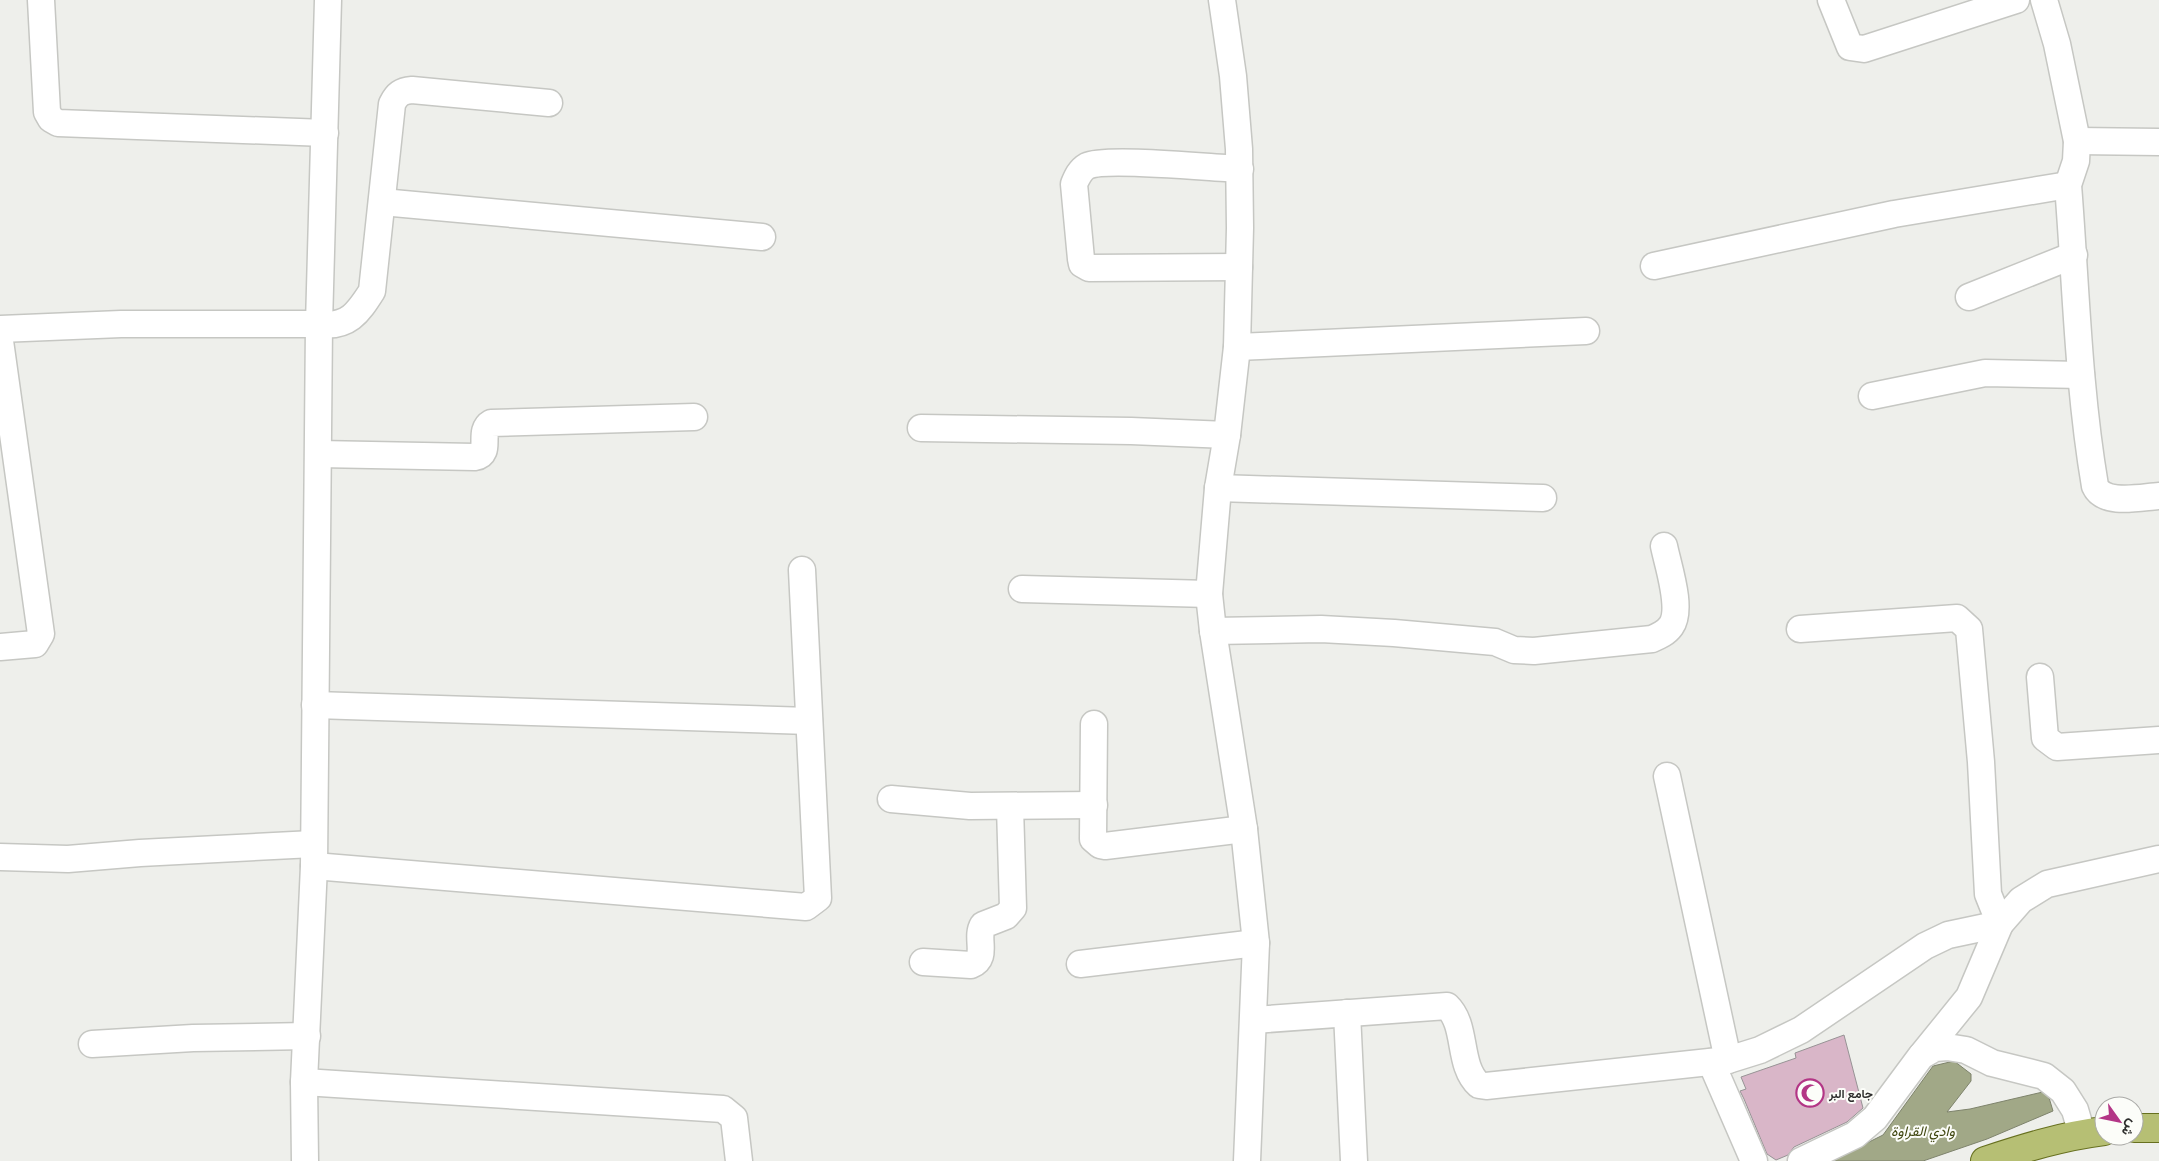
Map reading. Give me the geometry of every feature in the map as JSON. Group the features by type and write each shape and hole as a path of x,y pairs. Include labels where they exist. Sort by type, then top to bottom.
{"main road":[{"path":"2144,1128 2159,1128"},
{"path":"1986,1161 2093,1132"}],"street":[{"path":"40,0 47,112 51,119 58,123 325,133"},
{"path":"305,1161 304,1082 313,855 316,705 319,324 328,0"},
{"path":"1222,0 1233,76 1240,169 1239,267 1237,347 1227,435 1218,488 1209,594 1213,632 1244,829 1256,943 1247,1161"},
{"path":"1831,0 1850,47 1864,49 2016,0"},
{"path":"2044,0 2057,44 2077,141 2076,161 2068,185 2081,375 2088,440 2098,492 2112,498 2159,496"},
{"path":"0,329 121,324 319,324 333,326 344,322 354,315 372,291 392,104 396,96 402,91 549,103"},
{"path":"2077,141 2159,142"},
{"path":"1239,267 1089,268 1082,264 1080,258 1074,184 1078,174 1088,166 1112,163 1240,169"},
{"path":"1654,266 1894,214 2068,185"},
{"path":"382,202 762,237"},
{"path":"1969,297 2074,255"},
{"path":"1237,347 1586,331"},
{"path":"0,341 42,634 35,644 0,647"},
{"path":"1872,396 1985,373 2081,375"},
{"path":"319,454 474,457 482,454 484,451 485,430 491,423 694,417"},
{"path":"922,428 1131,431 1227,435"},
{"path":"1218,488 1543,498"},
{"path":"1213,632 1321,629 1394,633 1495,642 1514,650 1534,651 1652,639 1666,632 1672,624 1677,610 1664,546"},
{"path":"0,857 68,859 140,852 313,855 806,907 818,898 802,570"},
{"path":"1022,588 1209,594"},
{"path":"1800,629 1957,618 1969,629 1981,762 1988,894 2000,924"},
{"path":"2040,677 2045,738 2057,747 2159,740"},
{"path":"316,705 809,721"},
{"path":"1094,724 1093,838 1100,845 1105,846 1244,829"},
{"path":"1667,776 1719,1061 1754,1161"},
{"path":"891,799 970,806 1094,806"},
{"path":"923,962 971,965 976,963 981,953 980,932 984,925 1006,916 1013,908 1010,807"},
{"path":"1801,1161 1855,1135 1875,1118 1921,1056 1969,997 2000,924 2021,900 2047,884 2159,860"},
{"path":"1254,1020 1447,1006 1454,1015 1469,1074 1478,1085 1486,1086 1719,1061 1760,1050 1801,1030 1925,946 1948,935 2000,924"},
{"path":"1080,964 1256,943"},
{"path":"1969,997 1970,1035 1973,1046 1984,1059"},
{"path":"1347,1013 1354,1161"},
{"path":"92,1044 193,1038 307,1036"},
{"path":"1921,1056 1935,1048 1947,1047 1966,1050 1992,1063 2044,1076 2057,1085 2093,1132"},
{"path":"304,1082 723,1109 734,1118 739,1161"}],"water":[{"name":"وادي القراوة","path":"1954,1061 1971,1074 1971,1081 1947,1112 1970,1109 2047,1091 2053,1111 1987,1139 1923,1161 1831,1161 1883,1135 1933,1066"}],"building":[{"path":"1844,1035 1863,1108 1847,1122 1794,1147 1788,1155 1776,1160 1767,1154 1740,1091 1746,1089 1741,1077 1796,1058 1795,1053"}],"place":[{"name":"جامع البر","path":"1810,1093"}]}
